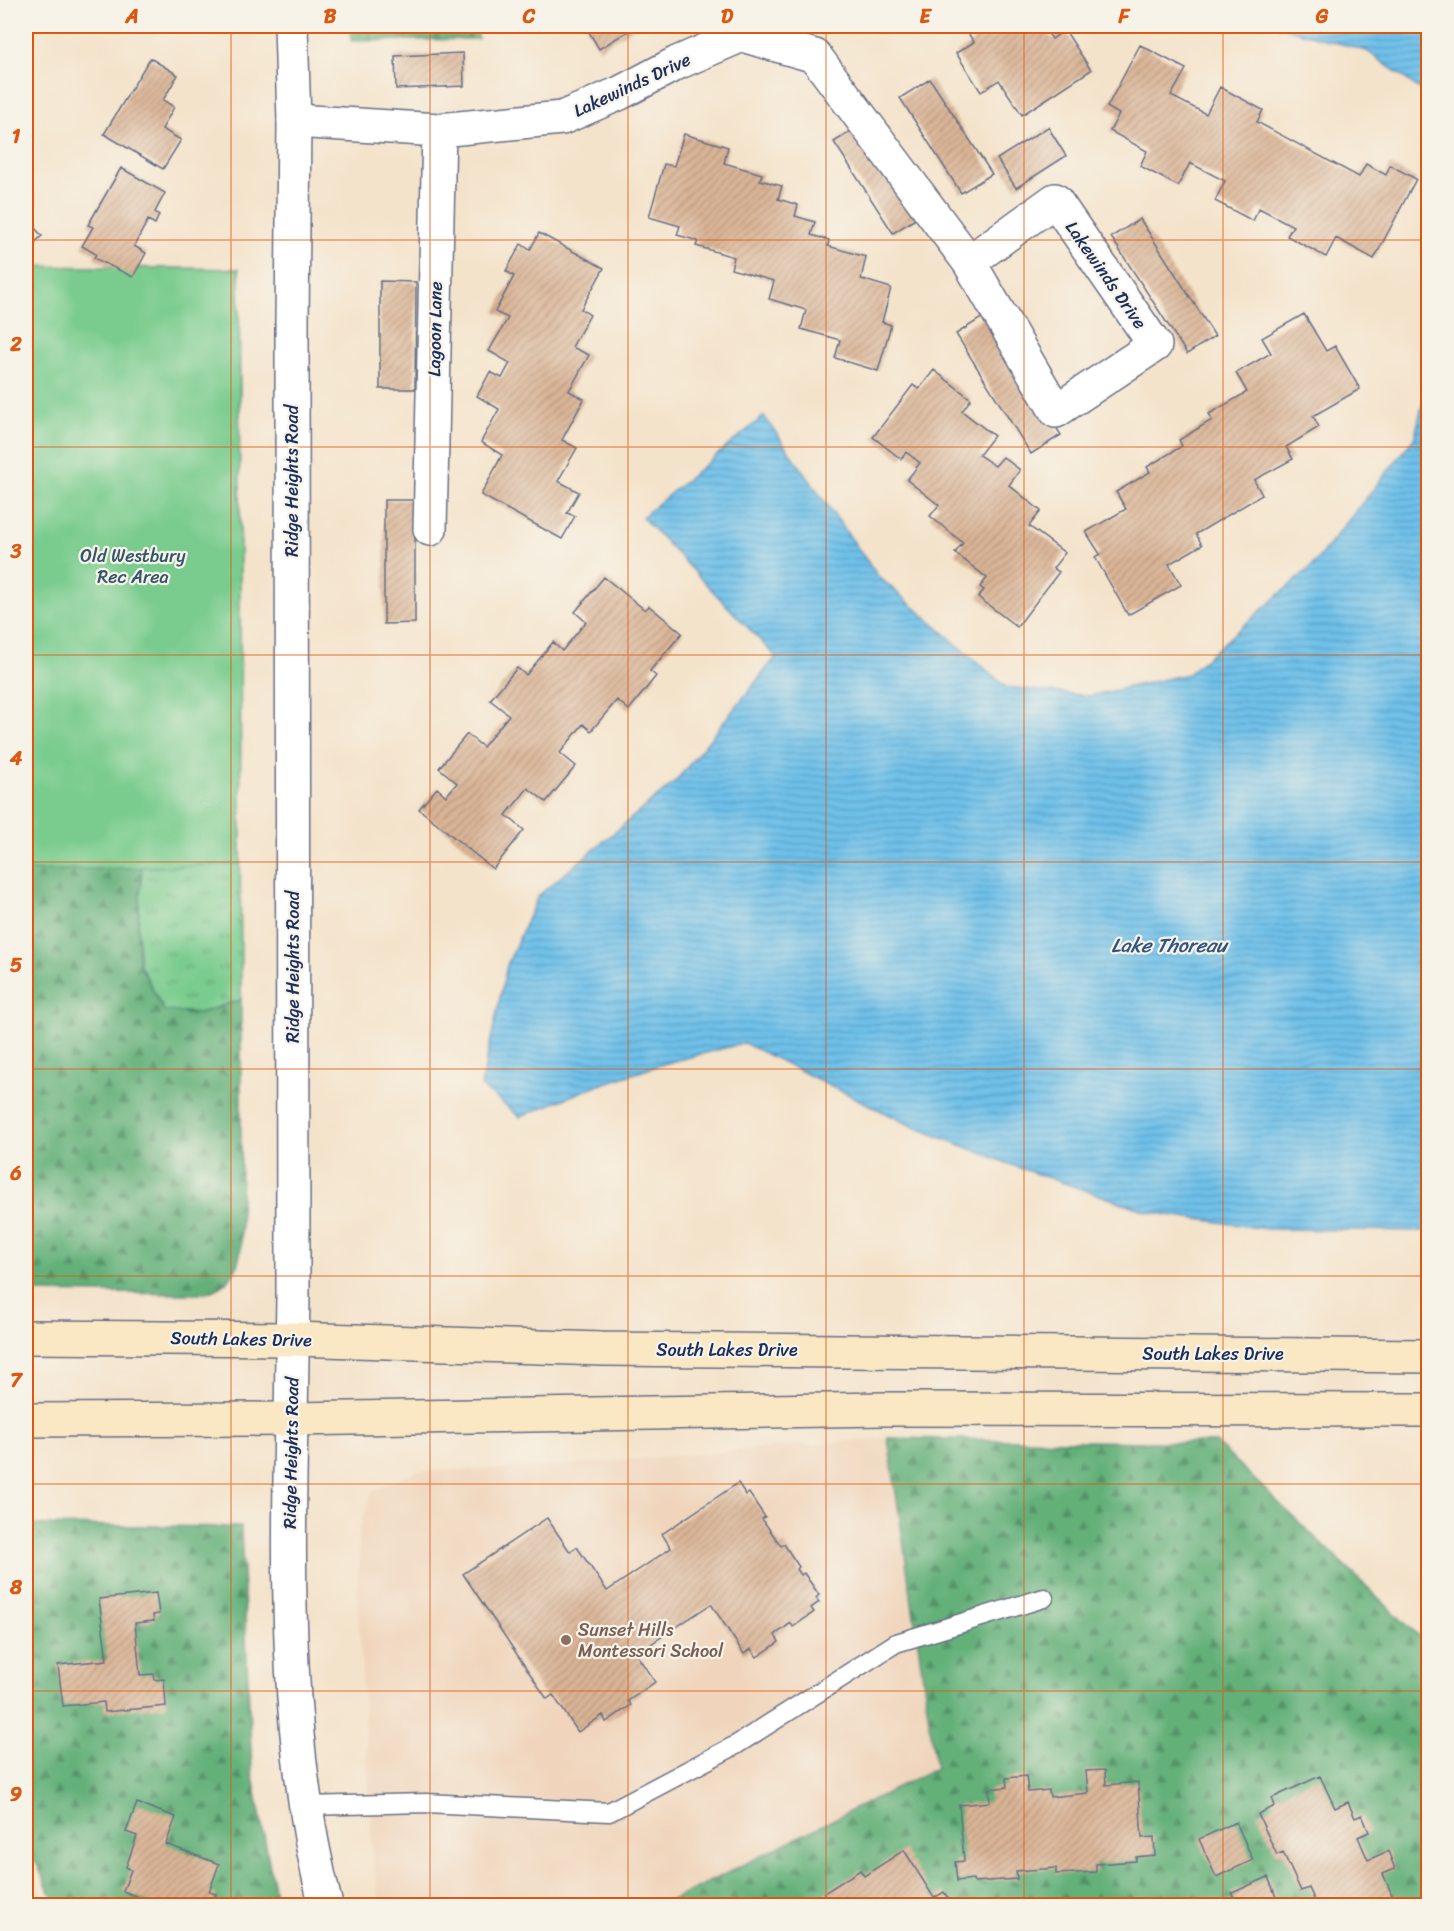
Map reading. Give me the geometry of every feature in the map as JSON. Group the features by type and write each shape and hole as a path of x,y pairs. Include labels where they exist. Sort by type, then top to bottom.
{"main road":[{"name":"South Lakes Drive","path":"26,1337 293,1339 602,1349 1428,1356"},
{"path":"26,1420 291,1419 883,1409 1428,1410"}],"street":[{"name":"Ridge Heights Road","path":"291,26 294,121 292,324 293,1339 289,1515 292,1656 301,1782 317,1869 327,1905"},
{"name":"Lakewinds Drive","path":"294,121 439,130 562,118 742,35 815,56 969,262 1056,411 1155,345 1055,200 969,262"},
{"name":"Lagoon Lane","path":"430,529 439,130"}],"lane":[{"path":"305,1806 426,1803 609,1812 736,1744 896,1643 1044,1598"}],"shaded area":[{"path":"888,1438 936,1769 675,1899 652,1905 380,1905 373,1862 357,1593 360,1527 372,1491 418,1471 531,1468"}],"green space":[{"path":"350,26 477,26 478,39 351,41"},
{"name":"Old Westbury Rec Area","path":"26,266 239,269 241,864 26,871"},
{"name":"Old Westbury Rec Area","path":"239,269 240,416 213,416 229,506 240,488 240,532 212,533 208,614 240,612 240,649 233,640 240,803 241,1000 200,1013 164,1011 139,963 138,924 26,534"},
{"path":"26,788 143,853 138,924 139,963 164,1011 200,1013 241,1000 241,1248 237,1266 229,1280 208,1292 198,1294 26,1292"},
{"path":"888,1438 1216,1443 1428,1645 1428,1905 652,1906 675,1899 936,1768"},
{"path":"26,1525 241,1527 252,1771 277,1905 56,1905 26,1841"}],"water":[{"path":"1277,26 1428,26 1428,95 1367,51"},
{"name":"Lake Thoreau","path":"1428,378 1428,1231 1267,1229 1149,1212 1017,1167 912,1126 744,1043 663,1064 593,1087 520,1117 481,1086 507,965 538,896 676,781 776,657 642,517 764,416 877,575 1006,687 1089,696 1188,674 1312,566 1415,437"}],"building":[{"path":"637,26 599,49 586,27"},
{"path":"963,26 1043,26 1052,39 1065,30 1091,70 1022,115 999,80 981,92 956,53 974,42"},
{"path":"1140,45 1186,69 1171,96 1206,114 1220,87 1263,110 1257,122 1359,177 1366,164 1386,175 1390,165 1416,179 1374,259 1336,238 1326,257 1287,236 1293,226 1259,208 1253,221 1215,201 1225,181 1190,163 1178,186 1140,166 1147,151 1110,131 1119,114 1107,107"},
{"path":"463,53 464,86 396,89 395,56"},
{"path":"150,58 178,75 163,100 174,107 162,129 181,140 163,169 104,134"},
{"path":"930,79 992,174 961,193 900,98"},
{"path":"864,123 922,215 893,233 834,142"},
{"path":"1048,127 1066,156 1016,188 997,159"},
{"path":"684,134 728,147 724,163 762,174 760,180 782,186 778,199 798,205 795,216 815,222 811,235 829,240 828,246 866,257 861,279 891,288 882,322 891,325 878,371 835,358 840,340 801,329 806,310 769,299 774,281 731,269 734,257 696,246 698,241 677,235 680,226 649,217 664,164 674,166"},
{"path":"121,168 165,193 155,212 159,215 155,224 148,220 134,246 146,253 133,277 94,258 96,254 82,246 93,227 88,225"},
{"path":"26,218 42,236 34,243 29,238 26,242"},
{"path":"1140,219 1215,336 1187,354 1111,237"},
{"path":"539,233 604,268 581,309 590,315 572,347 589,355 569,391 584,399 562,440 577,448 558,481 579,492 567,513 575,516 562,539 481,495 502,455 481,442 499,409 477,396 490,372 502,378 510,363 489,351 508,318 495,312 514,276 506,271 521,244 530,250"},
{"path":"380,281 416,282 415,389 380,389"},
{"path":"1304,314 1326,351 1335,346 1360,389 1313,416 1319,427 1286,447 1293,459 1254,480 1262,495 1196,534 1202,545 1169,564 1181,585 1128,615 1095,557 1100,554 1086,532 1126,509 1116,492 1150,472 1147,467 1182,446 1179,440 1212,420 1209,414 1247,392 1236,373 1271,353 1262,338"},
{"path":"986,315 1061,435 1031,454 956,334"},
{"path":"934,370 971,399 962,411 994,436 979,455 995,466 1003,457 1020,470 1009,485 1041,511 1029,526 1065,553 1053,568 1059,572 1017,627 978,597 984,590 980,587 987,578 955,553 963,543 930,516 939,505 907,480 920,463 906,452 901,459 873,437 913,385 919,389"},
{"path":"384,500 415,500 415,623 384,624"},
{"path":"604,577 645,610 649,606 682,633 650,671 656,676 629,710 617,700 591,731 583,724 560,753 576,766 546,802 528,788 506,815 524,830 493,869 419,809 437,788 446,796 457,783 439,768 467,734 483,747 509,715 490,700 517,668 526,675 553,642 562,651 586,622 575,612"},
{"path":"738,1483 746,1495 749,1493 765,1517 762,1519 781,1546 784,1544 799,1567 797,1569 801,1575 804,1573 819,1595 816,1598 819,1602 811,1608 814,1612 793,1627 791,1623 775,1635 779,1642 757,1657 751,1649 744,1654 711,1604 636,1654 655,1682 628,1701 631,1705 606,1722 603,1715 578,1732 553,1695 547,1699 463,1574 547,1518 570,1552 577,1547 607,1591 671,1548 662,1534"},
{"path":"156,1593 159,1614 153,1615 154,1621 135,1623 140,1675 154,1674 155,1680 164,1679 166,1706 105,1712 104,1702 63,1706 58,1665 107,1660 99,1599"},
{"path":"1105,1770 1106,1785 1138,1782 1142,1838 1154,1837 1155,1855 1136,1857 1136,1861 1096,1864 1096,1872 1056,1874 1056,1868 1016,1871 1017,1879 957,1881 955,1862 964,1861 959,1805 990,1802 989,1789 1007,1787 1006,1778 1026,1776 1028,1792 1049,1790 1050,1797 1088,1793 1086,1771"},
{"path":"1320,1776 1335,1808 1348,1802 1355,1818 1362,1815 1369,1832 1358,1837 1368,1860 1388,1851 1395,1869 1383,1874 1393,1897 1400,1895 1404,1906 1317,1906 1309,1888 1301,1891 1283,1852 1277,1855 1258,1814 1275,1806 1272,1798"},
{"path":"137,1803 176,1817 166,1844 219,1864 209,1892 216,1894 212,1906 197,1903 196,1906 146,1906 148,1901 123,1891 131,1870 126,1867 137,1836 126,1832"},
{"path":"1236,1822 1253,1860 1216,1877 1199,1839"},
{"path":"904,1850 934,1898 944,1892 953,1906 819,1906 828,1900 824,1893 860,1870 864,1876"},
{"path":"1268,1877 1278,1902 1270,1906 1237,1906 1232,1893"}],"place":[{"name":"Sunset Hills Montessori School","path":"566,1640"}]}
